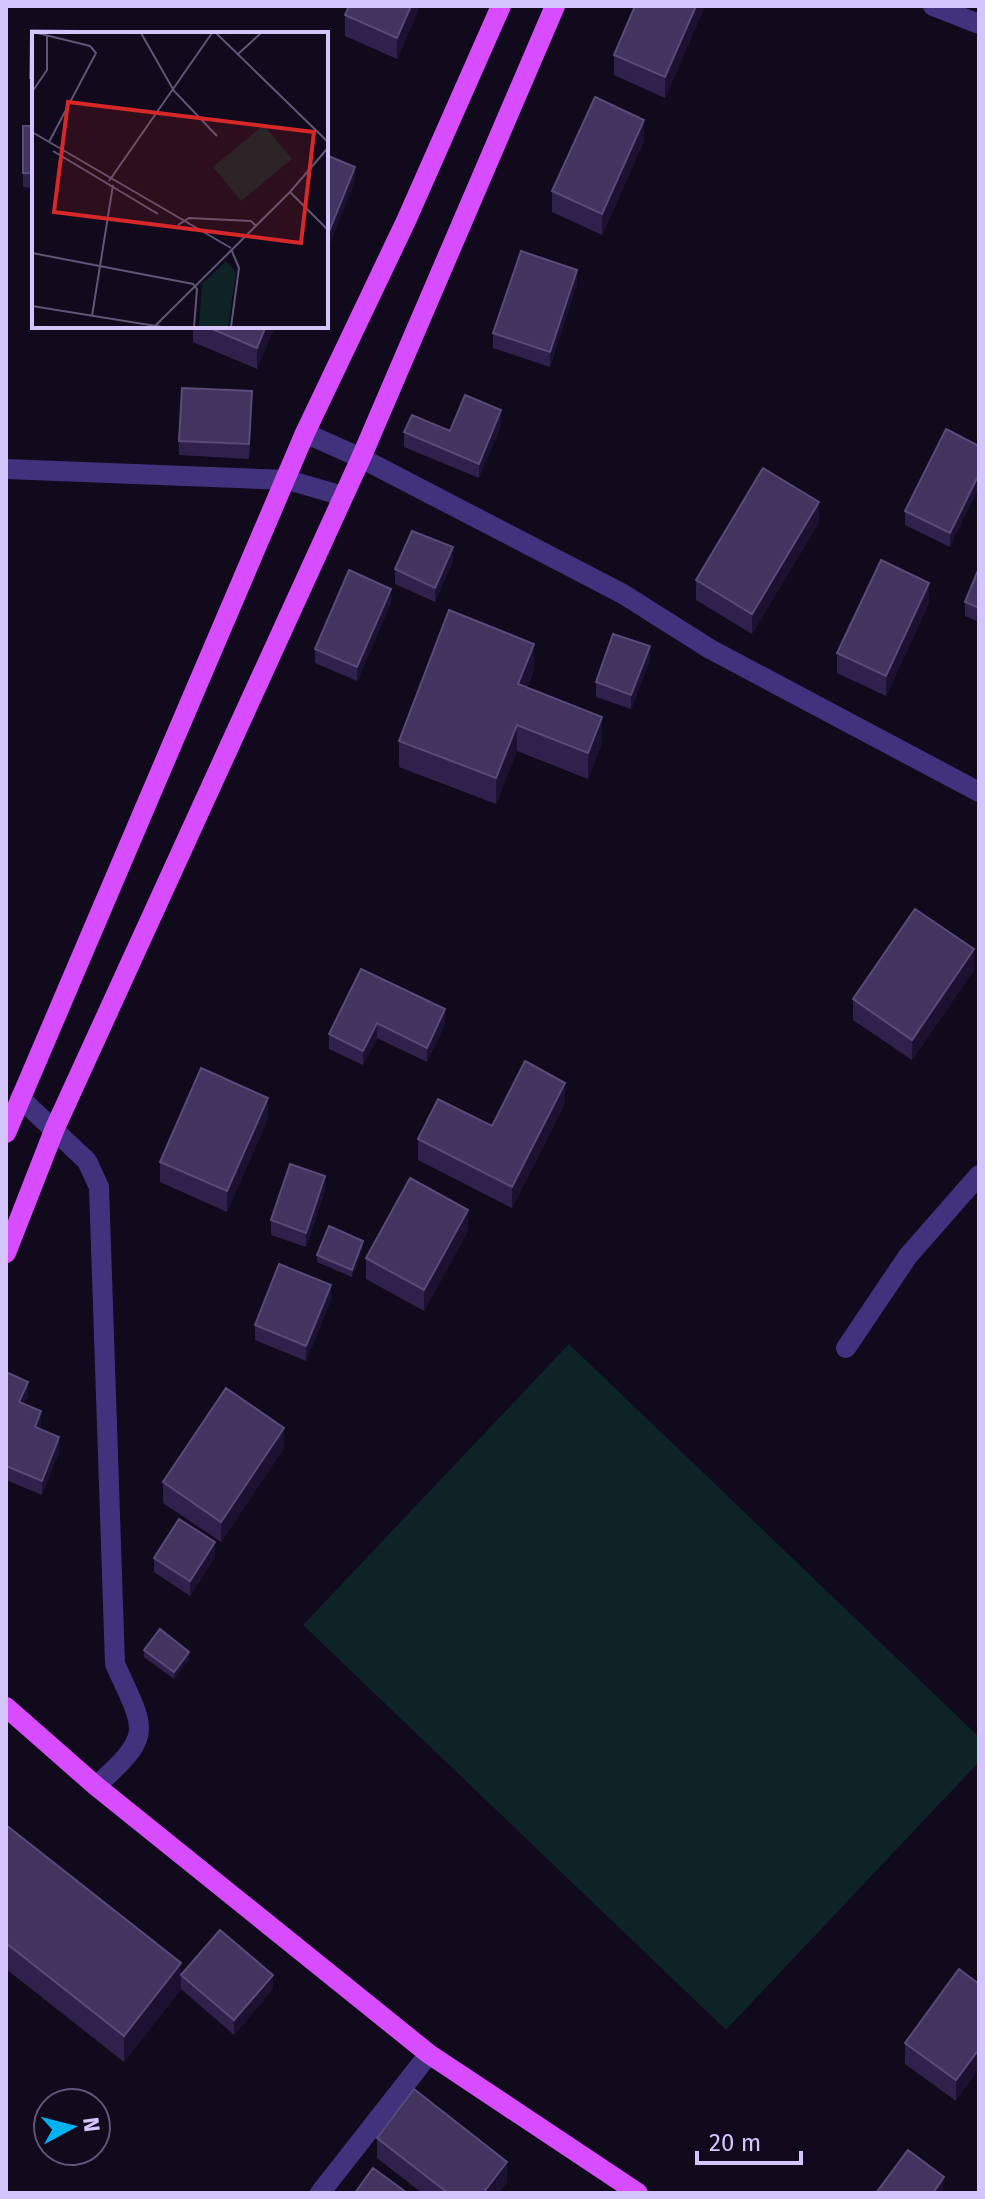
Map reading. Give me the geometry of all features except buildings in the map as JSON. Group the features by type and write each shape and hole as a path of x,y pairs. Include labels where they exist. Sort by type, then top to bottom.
{"main road":[{"path":"6,1133 288,480 305,433 406,221 501,6"},
{"path":"6,1253 55,1128 361,458 555,6"},
{"path":"6,1707 96,1786 429,2054 638,2193"}],"street":[{"path":"933,6 979,24"},
{"path":"305,433 361,458 623,594 710,649 979,792"},
{"path":"6,469 288,480 343,496"},
{"path":"20,1098 87,1161 99,1187 115,1664 138,1714 138,1725 132,1753 96,1786"},
{"path":"846,1348 908,1256 979,1175"},
{"path":"320,2193 429,2054"}],"green space":[{"path":"569,1344 979,1737 979,1762 726,2030 303,1625"}]}
